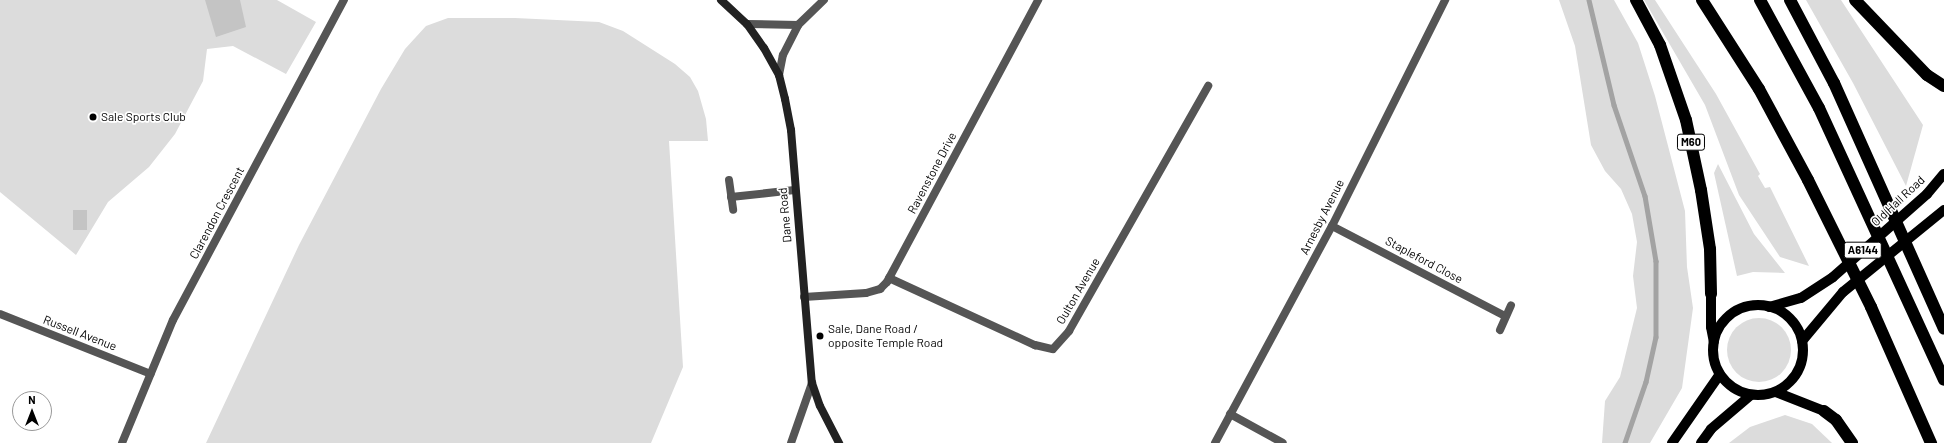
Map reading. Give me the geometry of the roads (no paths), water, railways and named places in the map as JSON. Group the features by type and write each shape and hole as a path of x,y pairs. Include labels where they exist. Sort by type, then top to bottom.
{"highway":[{"name":"M60","path":"1636,0 1660,45 1686,120 1701,190 1709,242 1711,294"},
{"path":"1702,0 1759,89 1826,214 1871,307 1932,443"},
{"path":"1760,0 1819,108 1858,196 1944,380"},
{"path":"1790,0 1834,83 1923,278 1944,329"},
{"path":"1855,0 1928,75 1944,86"},
{"path":"1824,411 1836,420 1852,443"}],"main road":[{"name":"Dane Road","path":"721,0 747,24 764,48 778,75 791,130 812,383 820,406 839,443"},
{"name":"Old Hall Road","path":"1769,307 1801,298 1833,277 1927,194 1944,174"},
{"name":"A6144","path":"1802,341 1826,310 1843,292 1944,210"},
{"path":"1711,294 1711,327 1714,344 1714,359 1720,374 1739,391 1751,394 1776,392 1824,411"},
{"path":"1714,344 1718,330 1727,318 1740,310 1754,306 1769,307 1790,319 1802,341 1803,356 1798,371 1789,384 1776,392"},
{"path":"1672,443 1720,374"},
{"path":"1701,443 1711,429 1751,394"}],"street":[{"name":"Clarendon Crescent","path":"122,443 173,320 344,0"},
{"path":"778,75 783,55 798,25 824,0"},
{"name":"Ravenstone Drive","path":"804,297 866,293 880,289 890,278 1038,0"},
{"name":"Arnesby Avenue","path":"1215,443 1332,226 1445,0"},
{"path":"747,24 798,25"},
{"name":"Oulton Avenue","path":"890,278 1036,345 1053,349 1069,331 1208,86"},
{"path":"729,180 732,210"},
{"path":"731,197 795,190"},
{"name":"Stapleford Close","path":"1332,226 1505,316"},
{"path":"1500,330 1511,305"},
{"name":"Russell Avenue","path":"0,314 151,374"},
{"path":"791,443 812,383"},
{"path":"1230,414 1284,443"}],"waterway":[{"path":"1589,0 1614,105 1645,196 1656,261 1656,337 1646,382 1625,443"}],"place":[{"name":"Sale Sports Club","path":"93,117"},
{"name":"Sale, Dane Road / opposite Temple Road","path":"820,336"}]}
